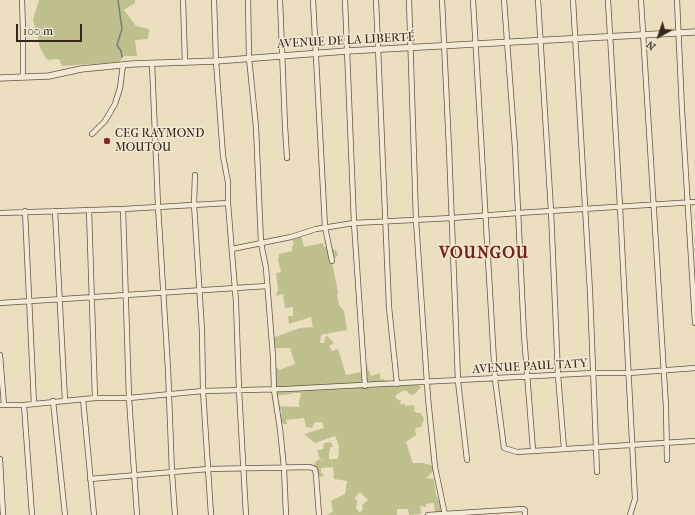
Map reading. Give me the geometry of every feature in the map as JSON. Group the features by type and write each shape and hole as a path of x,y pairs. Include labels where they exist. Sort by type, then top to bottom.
{"street":[{"path":"22,0 23,77"},
{"path":"183,0 185,62"},
{"path":"214,0 216,61 223,156 228,182 228,203 235,289 246,515"},
{"path":"248,0 248,58 256,126 261,243 266,268 274,357 274,390 284,468 286,515"},
{"path":"280,0 283,55 284,126 287,158"},
{"path":"313,0 325,227 332,261"},
{"path":"345,0 354,223 365,386"},
{"path":"376,0 389,307 397,384"},
{"path":"409,0 416,220 429,412 435,467 444,514"},
{"path":"442,0 458,381 467,460"},
{"path":"473,0 495,379 504,448 517,452 695,442"},
{"path":"504,0 515,148 524,335 533,450"},
{"path":"538,0 551,211 558,375 564,449"},
{"path":"573,0 574,39 585,208 597,472"},
{"path":"608,0 635,499 630,515"},
{"path":"641,0 664,370 667,460"},
{"path":"677,0 695,323"},
{"name":"AVENUE DE LA LIBERTÉ","path":"0,78 49,76 81,69 152,63 216,61 347,51 695,32"},
{"path":"152,63 158,206 175,515"},
{"path":"92,134 105,121 115,104 120,88 123,65"},
{"path":"195,175 194,204 203,391 211,515"},
{"path":"232,249 291,237 325,227 354,223 695,202"},
{"path":"0,213 123,209 228,203"},
{"path":"123,209 127,296 129,398 135,475 136,515"},
{"path":"89,210 95,398"},
{"path":"25,211 34,404"},
{"path":"55,211 64,401"},
{"path":"0,303 163,294 267,286"},
{"path":"0,355 2,405"},
{"name":"AVENUE PAUL TATY","path":"2,405 24,405 95,398 129,398 203,391 365,386 528,376 629,373 695,368"},
{"path":"84,399 94,515"},
{"path":"53,401 65,515"},
{"path":"24,405 32,515"},
{"path":"0,459 3,515"},
{"path":"90,479 208,469 310,467 314,469 319,515"},
{"path":"428,515 523,509 525,510 525,515"}],"green space":[{"path":"39,0 135,0 135,3 124,10 136,26 149,29 148,39 135,40 137,56 124,56 119,62 62,66 59,59 47,60 40,48 33,19"},
{"path":"301,234 304,247 323,243 324,247 332,246 332,249 336,250 338,255 332,262 339,305 344,311 347,330 321,335 320,343 324,343 326,335 334,343 329,346 332,351 338,349 346,375 364,370 364,359 371,376 380,373 380,379 384,379 386,383 418,385 421,387 415,394 410,395 407,391 403,391 396,395 396,398 401,401 401,405 404,403 405,406 413,405 415,408 414,411 421,413 424,419 421,427 415,428 416,435 406,442 413,463 423,463 435,466 436,469 426,478 434,479 436,495 442,507 442,513 435,514 434,503 426,504 426,507 420,506 421,514 409,515 408,509 397,509 397,515 327,515 333,511 331,501 345,494 347,481 334,479 333,467 321,468 321,473 324,474 322,477 316,476 314,465 317,460 325,459 320,459 317,450 323,449 324,443 331,442 333,447 330,447 329,459 338,459 339,446 335,436 315,443 304,434 324,428 322,422 314,423 312,428 306,427 304,418 286,420 287,424 284,424 280,421 282,411 278,409 277,406 299,407 301,394 292,393 275,396 274,391 279,387 274,386 274,380 277,379 277,377 274,378 274,368 278,368 279,370 295,364 290,348 273,348 272,338 300,328 313,327 311,317 289,324 288,316 293,316 293,307 285,308 283,294 276,296 278,289 276,273 281,272 278,260 279,254 292,251 292,246 294,244 290,235","holes":["360,492 368,500 362,505 363,509 360,513 355,507 357,506 357,500 354,499"]}],"waterway":[{"path":"118,0 122,29 117,45 121,51 122,57"}],"place":[{"name":"CEG RAYMOND MOUTOU","path":"107,141"}],"district":[{"name":"VOUNGOU","path":"484,254"}]}
